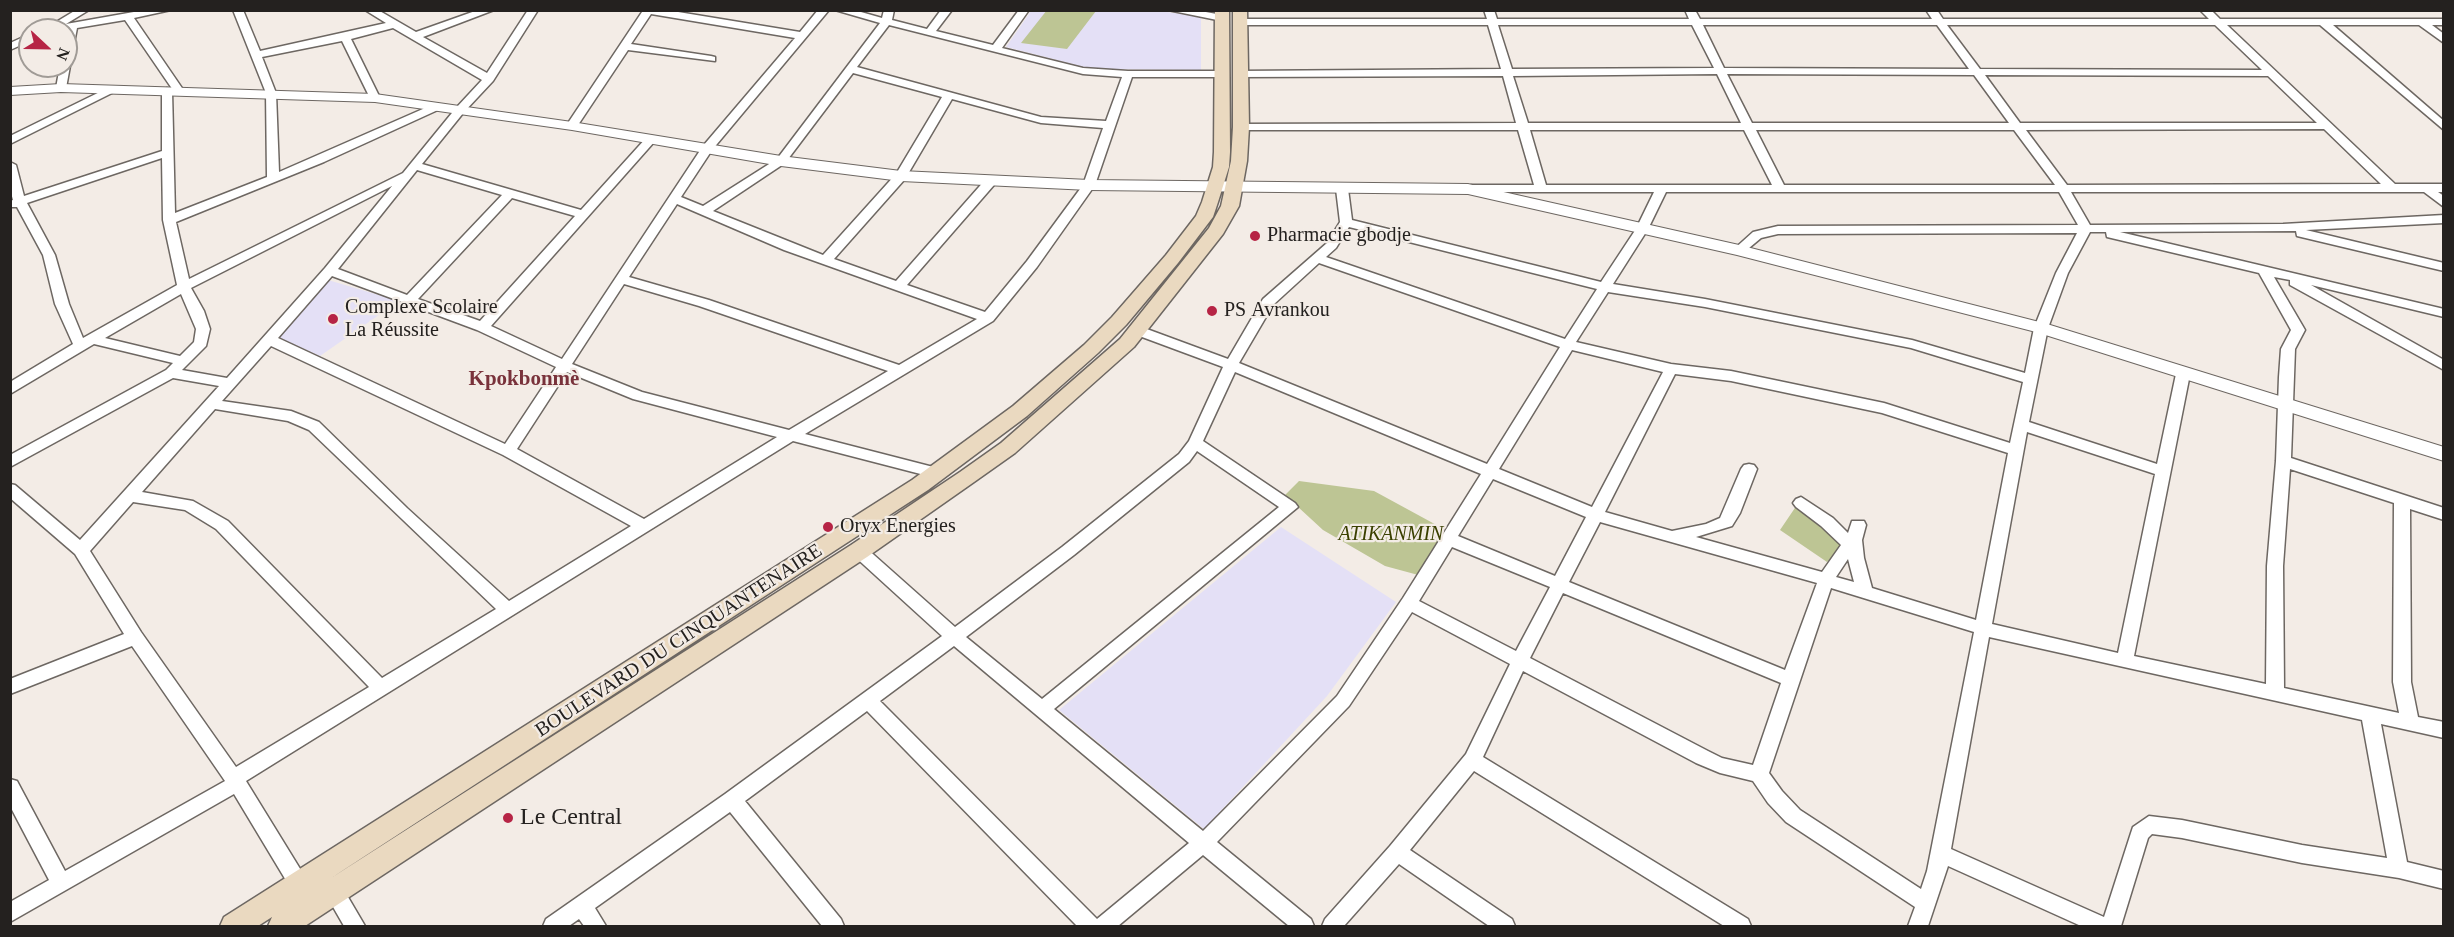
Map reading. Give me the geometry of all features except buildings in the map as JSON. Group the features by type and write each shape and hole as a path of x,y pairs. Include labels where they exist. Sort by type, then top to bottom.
{"main road":[{"name":"BOULEVARD DU CINQUANTENAIRE","path":"282,927 859,551 1008,448 1085,382 1139,331 1217,230 1230,206 1222,152 1231,74 1231,15"},
{"name":"BOULEVARD DU CINQUANTENAIRE","path":"234,927 936,473 1020,411 1091,349 1119,321 1193,233 1226,186 1240,127 1231,74"}],"street":[{"path":"69,18 84,10"},
{"path":"78,26 166,10"},
{"path":"238,10 271,93 273,179"},
{"path":"415,36 489,10"},
{"path":"81,550 330,271 460,110 489,79 533,10"},
{"path":"508,451 707,148 824,10"},
{"path":"840,10 888,16 930,33 1083,71 1128,74 1506,71 2271,73"},
{"path":"930,33 947,10"},
{"path":"996,49 1024,10"},
{"path":"1173,10 1231,15 1491,22 2444,22"},
{"path":"1489,10 1541,189"},
{"path":"1690,10 1779,188"},
{"path":"1931,10 2063,188 2086,228 2444,313"},
{"path":"2205,10 2392,188"},
{"path":"370,11 489,79"},
{"path":"572,126 646,11 803,36"},
{"path":"706,210 781,161 888,16"},
{"path":"10,462 171,373 201,343 203,329 197,311 184,287 169,220 170,178 167,153 173,91 128,17"},
{"path":"2323,22 2444,127"},
{"path":"2422,22 2444,40"},
{"path":"257,55 395,24"},
{"path":"345,37 375,98"},
{"path":"625,46 711,59"},
{"path":"850,69 1041,120 1110,125"},
{"path":"10,913 235,781 644,526 988,318 1089,185 1128,74"},
{"path":"61,88 63,78"},
{"path":"10,91 61,88 375,98 572,126 781,161 901,176 990,182 1342,189 2444,188"},
{"path":"10,141 110,90"},
{"path":"825,261 901,176 948,96"},
{"path":"169,220 273,179 436,107"},
{"path":"1240,127 2325,126"},
{"path":"482,327 651,139"},
{"path":"15,203 167,153"},
{"path":"10,165 15,203 49,255 62,304 86,343 184,361"},
{"path":"10,389 184,287 412,170 510,193 583,214"},
{"path":"899,286 990,182"},
{"path":"1104,927 1204,842 1343,701 1409,603 1642,229 1662,188"},
{"path":"2427,188 2444,203"},
{"path":"553,927 732,800 954,637 1068,551 1184,458 1195,443 1231,365 1269,302 1332,245 1346,222 1342,189"},
{"path":"1468,189 1739,250 2042,328 2444,454"},
{"path":"409,300 510,193"},
{"path":"674,198 788,247 988,318"},
{"path":"1739,250 1757,235 1778,230 2283,228 2444,219"},
{"path":"1346,222 1604,287 1705,303 1905,343 2030,379"},
{"path":"1918,927 1937,871 2021,425 2042,328 2062,273 2086,228"},
{"path":"2283,228 2444,267"},
{"path":"1318,259 1568,345 1671,369 1731,376 1884,408 2017,450"},
{"path":"2263,269 2298,330 2288,349 2275,566 2275,692"},
{"path":"330,271 482,327 606,385 754,428 792,435 936,473"},
{"path":"2279,273 2444,366"},
{"path":"622,279 704,303 901,371"},
{"path":"1139,331 1231,365 1596,515 1827,580 1984,629 2041,644 2275,692 2444,730"},
{"path":"270,340 508,451 644,526"},
{"path":"1332,927 1472,760 1520,660 1561,585 1671,369"},
{"path":"171,373 231,383"},
{"path":"2125,660 2183,374"},
{"path":"212,404 261,409 291,416 314,426 402,512 508,610"},
{"path":"2021,425 2162,471"},
{"path":"1042,709 1290,507 1195,443"},
{"path":"2283,461 2444,514"},
{"path":"1671,536 1708,530 1726,522 1732,513 1749,469"},
{"path":"10,489 81,550 135,637 235,781 313,906"},
{"path":"130,496 188,505 222,525 381,688"},
{"path":"2402,500 2402,682 2410,722"},
{"path":"1801,503 1827,522 1854,537"},
{"path":"1854,537 1856,558 1865,592"},
{"path":"1760,774 1817,600 1831,570 1854,537"},
{"path":"1449,539 1791,680"},
{"path":"859,551 954,637 1304,927"},
{"path":"1409,603 1702,757 1720,765 1760,774 1775,797 1793,816 1925,903"},
{"path":"10,687 135,637"},
{"path":"867,700 1090,927"},
{"path":"2370,714 2399,869"},
{"path":"1472,760 1741,927"},
{"path":"10,788 61,884"},
{"path":"732,800 834,927"},
{"path":"2111,927 2140,833 2149,825 2182,829 2302,854 2399,869 2444,880"},
{"path":"1397,852 1505,927"},
{"path":"1940,853 2102,927"},
{"path":"323,869 355,927"},
{"path":"582,907 596,927"}],"shaded area":[{"path":"1154,10 1201,17 1201,70 1092,69 1006,47 1031,11"},
{"name":"Complexe Scolaire La Réussite","path":"328,280 399,301 320,356 278,337"},
{"path":"1281,527 1396,602 1327,696 1204,829 1059,710"}],"green space":[{"path":"1047,10 1096,11 1067,49 1021,43"},
{"name":"ATIKANMIN","path":"1299,481 1374,491 1442,528 1456,542 1433,579 1385,566 1323,530 1285,495"},
{"path":"1801,499 1851,541 1827,562 1780,530"}],"place":[{"name":"Pharmacie gbodje","path":"1255,236"},
{"name":"PS Avrankou","path":"1212,311"},
{"name":"Complexe Scolaire La Réussite","path":"333,319"},
{"name":"Oryx Energies","path":"828,527"},
{"name":"Le Central","path":"508,818"}],"district":[{"name":"Kpokbonmè","path":"524,380"}]}
